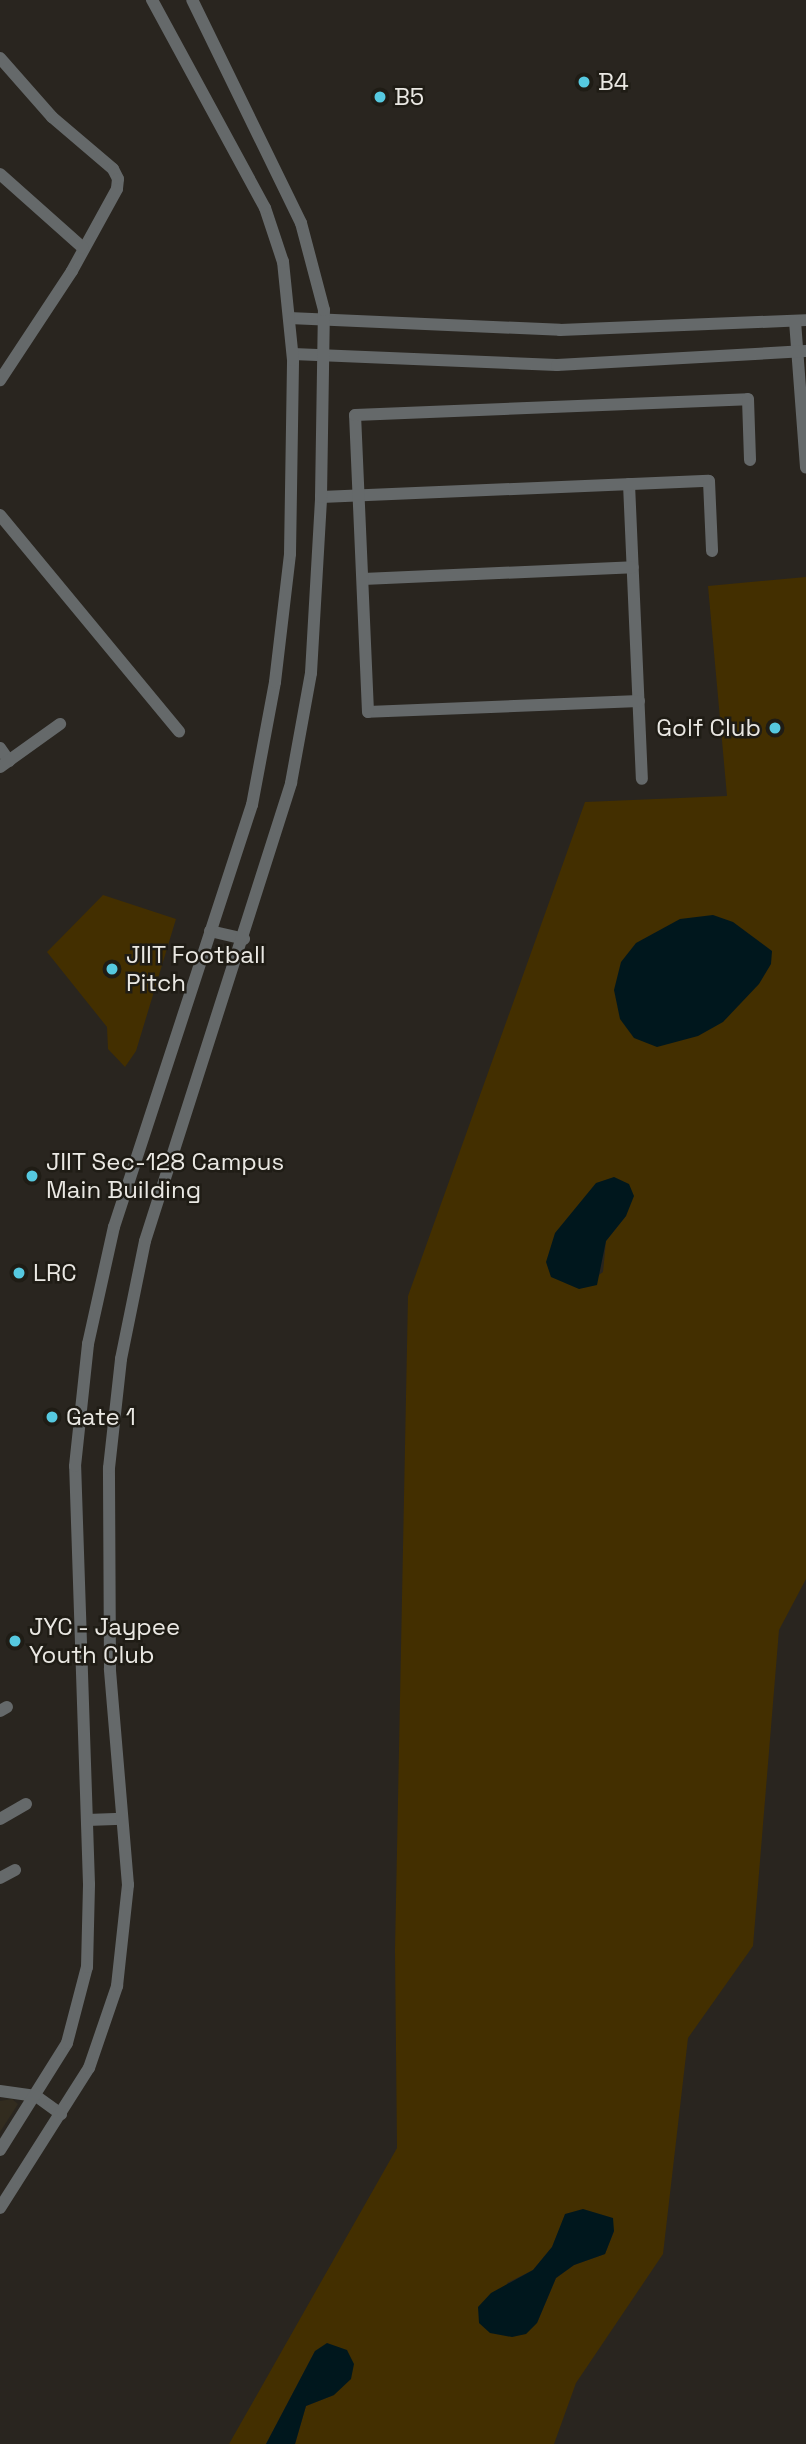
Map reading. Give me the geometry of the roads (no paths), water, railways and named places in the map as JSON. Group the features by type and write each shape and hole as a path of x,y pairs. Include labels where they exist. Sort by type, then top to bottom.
{"street":[{"path":"0,2150 66,2043 87,1967 87,1820 75,1466 88,1344 114,1227 252,805 275,681 289,554 293,354 284,262 265,208 152,0"},
{"path":"0,2208 89,2068 117,1986 128,1885 110,1669 109,1468 121,1359 145,1241 244,939 291,783 311,673 321,497 324,322 301,223 192,0"},
{"path":"0,58 52,117 113,169 118,179 117,189 83,248 0,380"},
{"path":"0,174 83,248"},
{"path":"289,318 324,322 560,330 800,320 806,468"},
{"path":"293,354 324,358 557,365 802,351"},
{"path":"639,701 368,712 355,415 748,399 750,460"},
{"path":"321,497 709,481 712,551"},
{"path":"629,484 642,779"},
{"path":"0,515 180,731"},
{"path":"363,579 633,567"},
{"path":"0,748 4,764 61,724"},
{"path":"211,931 244,939"},
{"path":"0,1819 26,1804"},
{"path":"87,1820 122,1819"},
{"path":"0,1878 15,1870"},
{"path":"0,2091 36,2095 61,2114"}],"water":[{"path":"713,915 733,922 772,951 771,964 759,984 723,1022 698,1036 657,1047 634,1038 620,1019 614,990 621,962 636,943 680,919"},
{"path":"614,1177 629,1184 634,1196 626,1216 606,1241 597,1285 579,1289 551,1277 546,1262 555,1233 596,1183"},
{"path":"583,2209 613,2218 614,2231 605,2254 574,2265 556,2278 537,2323 526,2334 512,2337 490,2333 479,2323 478,2307 491,2293 533,2270 552,2247 565,2214"},
{"path":"327,2343 347,2350 354,2364 351,2379 334,2395 306,2406 295,2444 266,2444 315,2351"}],"place":[{"name":"B4","path":"584,82"},
{"name":"B5","path":"380,97"},
{"name":"Golf Club","path":"775,728"},
{"name":"JIIT Football Pitch","path":"112,969"},
{"name":"JIIT Sec-128 Campus Main Building","path":"32,1176"},
{"name":"LRC","path":"19,1273"},
{"name":"Gate 1","path":"52,1417"},
{"name":"JYC - Jaypee Youth Club","path":"15,1641"}]}
